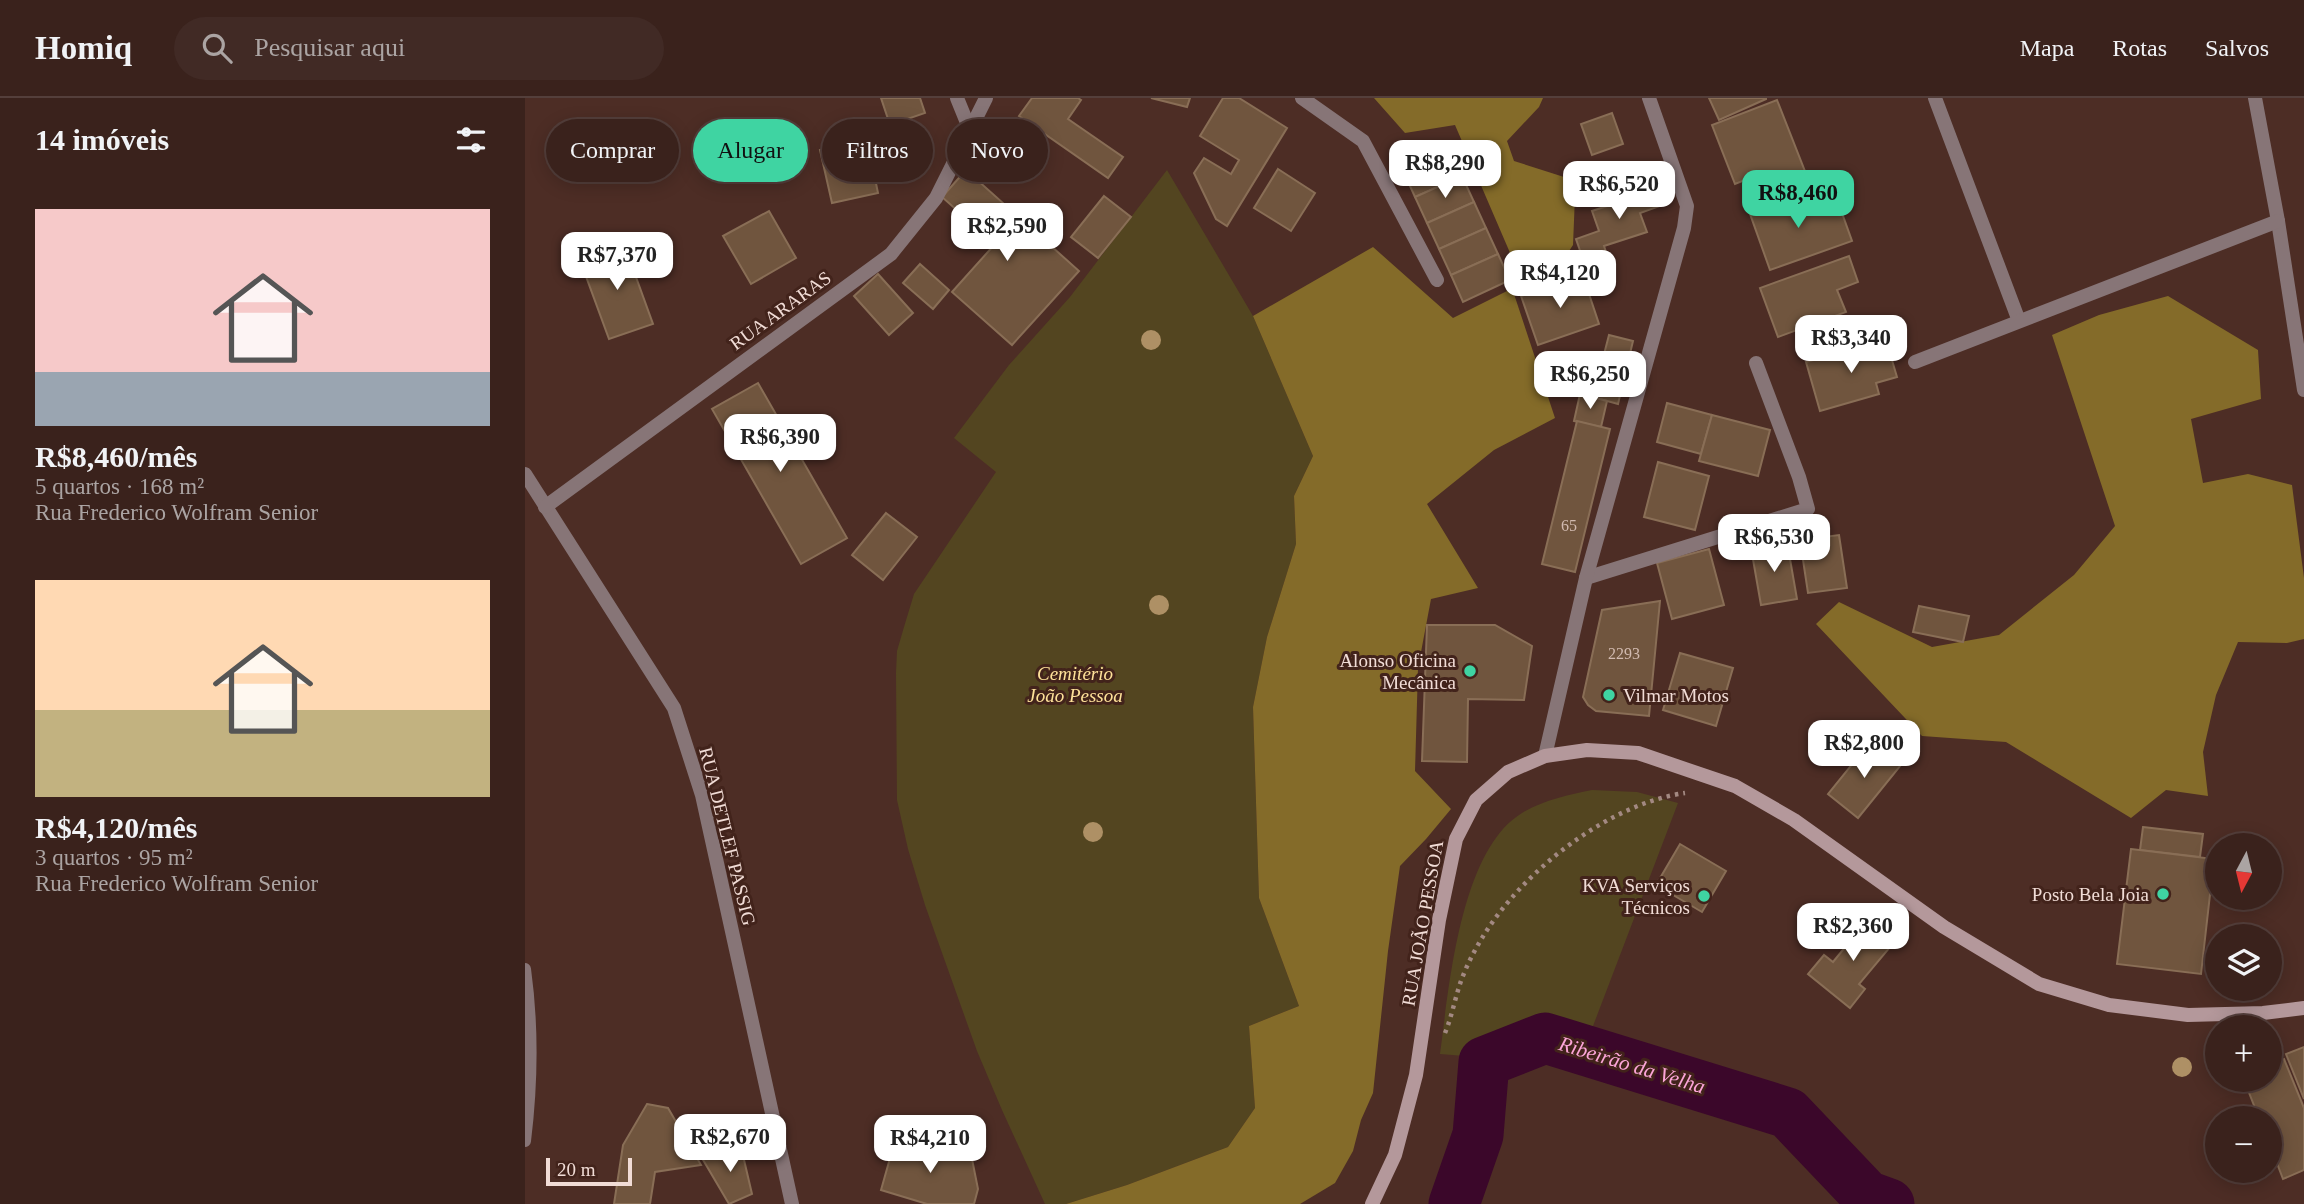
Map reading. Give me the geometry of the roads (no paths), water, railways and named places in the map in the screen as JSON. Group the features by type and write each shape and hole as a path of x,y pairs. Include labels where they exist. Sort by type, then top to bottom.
{"main road":[{"name":"RUA JOÃO PESSOA","path":"1372,1204 1395,1155 1416,1075 1440,920 1456,839 1476,800 1508,772 1545,756 1587,750 1638,753 1735,786 1794,820 1944,927 2039,984 2109,1005 2188,1015 2263,1013 2304,1008"}],"street":[{"path":"957,98 966,119"},
{"name":"RUA ARARAS","path":"976,119 986,98"},
{"path":"1302,98 1363,141 1437,280"},
{"path":"1545,756 1586,578 1684,228 1687,206 1649,98"},
{"path":"1935,98 2019,321"},
{"path":"2255,98 2278,221 2304,390"},
{"name":"RUA ARARAS","path":"545,507 891,254 936,198 947,176"},
{"path":"1915,362 2278,221"},
{"path":"1586,578 1808,509 1799,477 1756,363"},
{"name":"RUA DETLEF PASSIG","path":"525,474 674,708 702,796 792,1204"}],"lane":[{"path":"525,969 530,1004 531,1090 525,1142"}],"waterway":[{"name":"Ribeirão da Velha","path":"1454,1204 1478,1135 1484,1062 1545,1038 1788,1113 1867,1196 1889,1204"}],"place":[{"name":"Alonso Oficina Mecânica","path":"1470,671"},
{"name":"Vilmar Motos","path":"1609,695"},
{"name":"Posto Bela Joia","path":"2163,894"},
{"name":"KVA Serviços Técnicos","path":"1704,896"}],"park label":[{"name":"Cemitério João Pessoa","path":"1075,684"}]}
